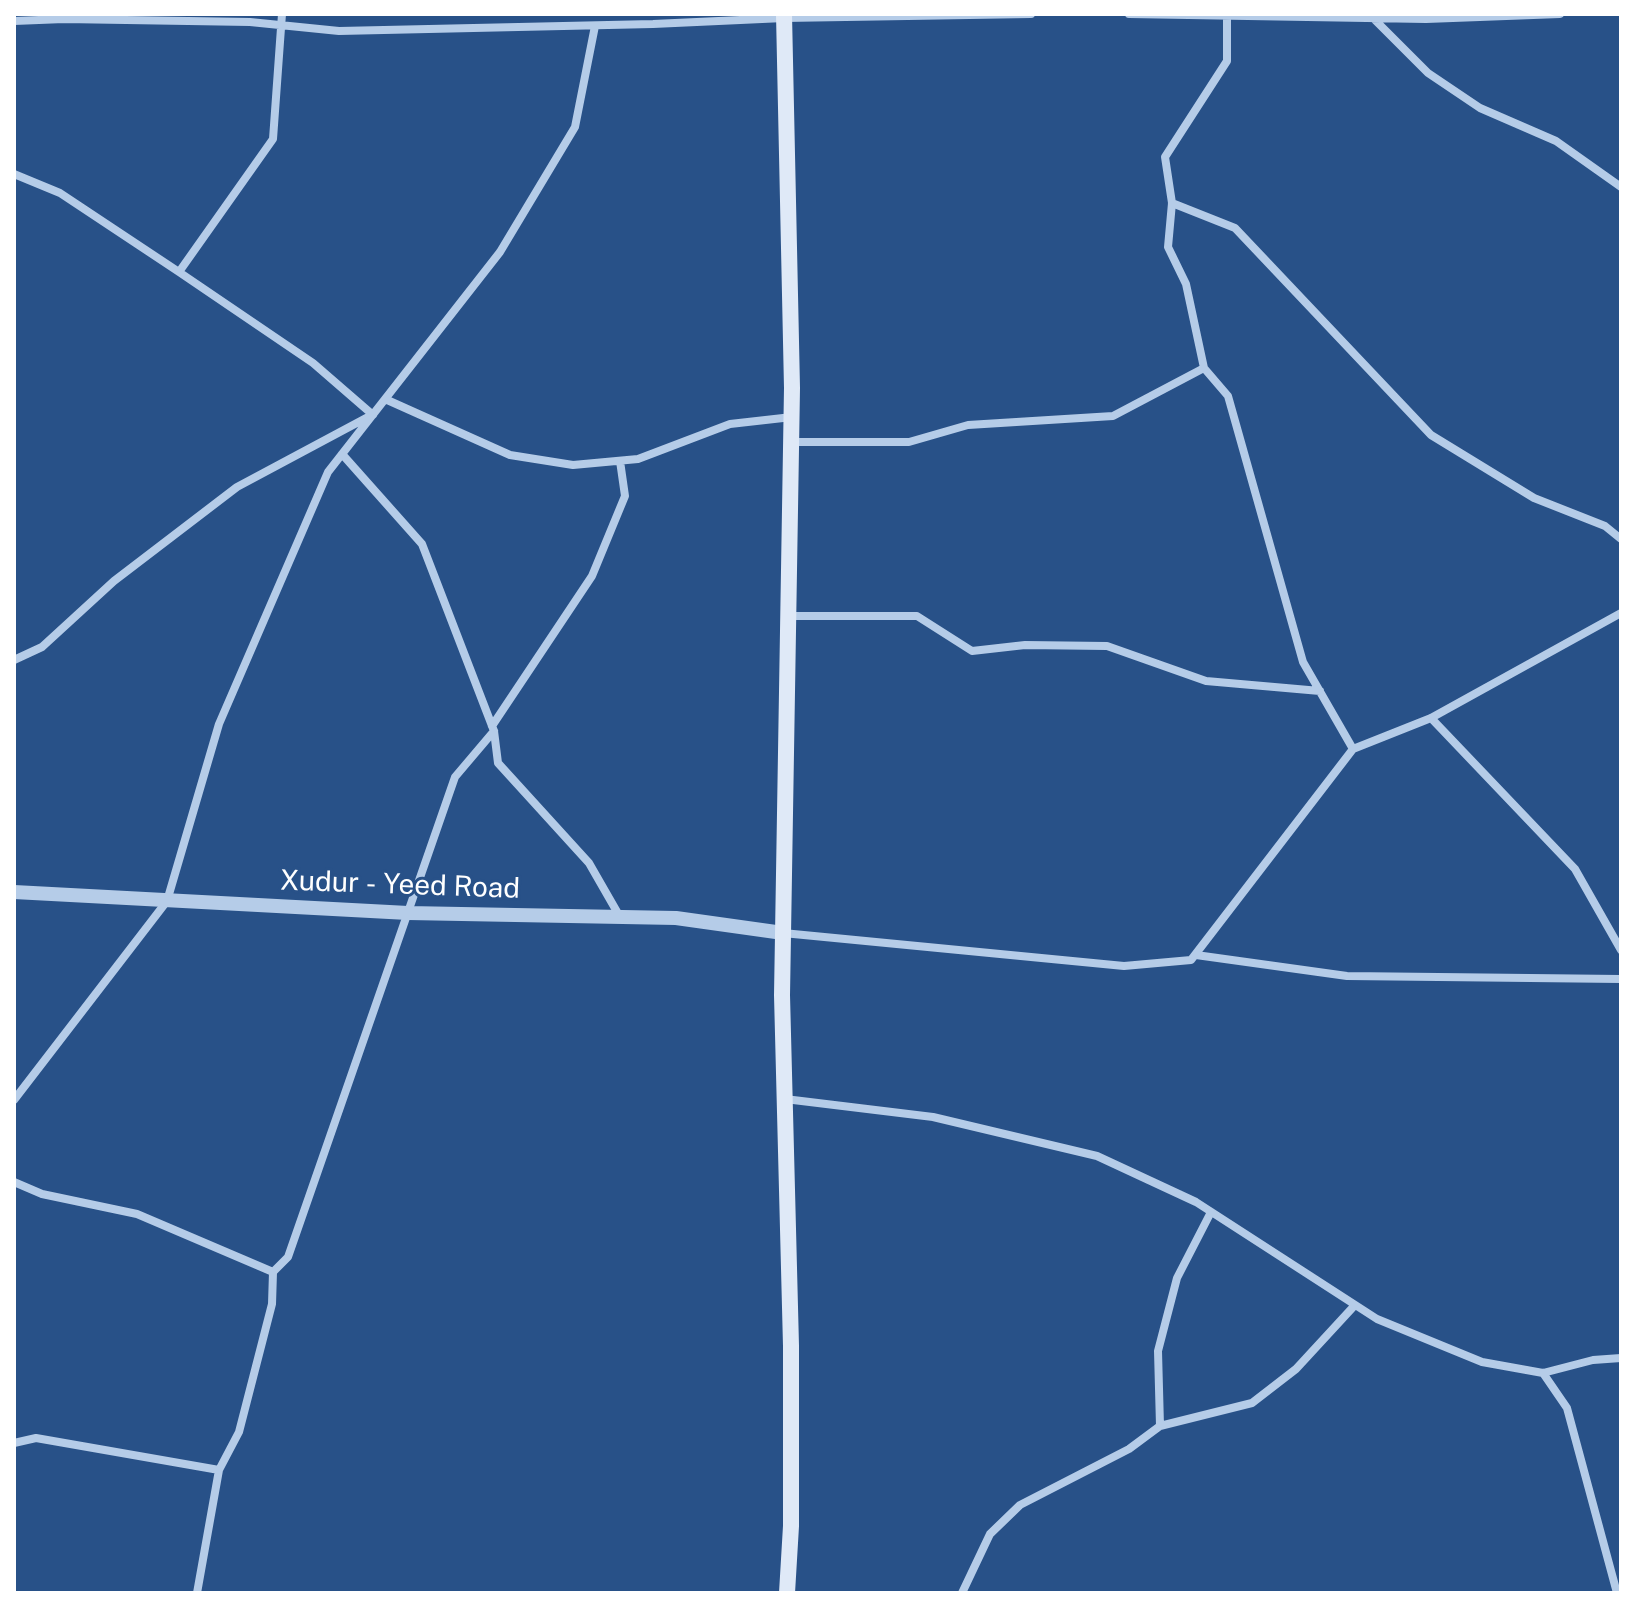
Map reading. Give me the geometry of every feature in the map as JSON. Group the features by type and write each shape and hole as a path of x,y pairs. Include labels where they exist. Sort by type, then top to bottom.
{"main road":[{"path":"784,16 792,417 783,933 791,1346 791,1526 787,1593"}],"street":[{"path":"179,272 273,139 282,14"},
{"path":"14,21 250,22 339,31 595,26 784,16 1031,14"},
{"path":"1129,14 1426,19 1560,14"},
{"path":"1227,16 1227,61 1165,157 1172,203 1168,247 1186,284 1204,368 1228,396 1303,662 1353,749"},
{"path":"1372,18 1428,73 1480,108 1556,141 1621,187"},
{"path":"14,1100 167,901 219,724 328,472 500,252 575,127 595,26"},
{"path":"14,174 60,193 179,272 313,363 373,415"},
{"path":"1172,203 1235,228 1431,435 1534,498 1605,526 1621,539"},
{"path":"791,442 909,442 968,425 1113,416 1204,368"},
{"path":"385,399 510,455 573,465 638,459 730,424 792,417"},
{"path":"14,660 42,647 114,581 237,487 373,415"},
{"path":"342,454 422,544 493,729 498,763 589,863 620,917"},
{"path":"197,1593 219,1470 239,1432 272,1304 273,1272 288,1257 455,777 493,729 592,576 625,496 620,461"},
{"path":"783,933 1124,966 1191,960 1353,749 1431,718 1621,613"},
{"path":"789,616 917,616 972,651 1025,645 1107,646 1206,681 1320,691"},
{"path":"1431,718 1575,869 1621,950"},
{"name":"Xudur - Yeed Road","path":"14,892 408,913 676,918 783,933"},
{"path":"1196,955 1347,976 1621,979"},
{"path":"785,1099 933,1117 1097,1156 1196,1202 1377,1319 1482,1362 1543,1373 1593,1360 1621,1358"},
{"path":"14,1182 42,1194 137,1214 273,1272"},
{"path":"1160,1426 1158,1351 1177,1278 1211,1212"},
{"path":"962,1593 990,1534 1020,1505 1129,1449 1160,1426 1252,1403 1296,1369 1355,1305"},
{"path":"1543,1373 1567,1408 1617,1593"},
{"path":"14,1443 36,1438 219,1470"}]}
